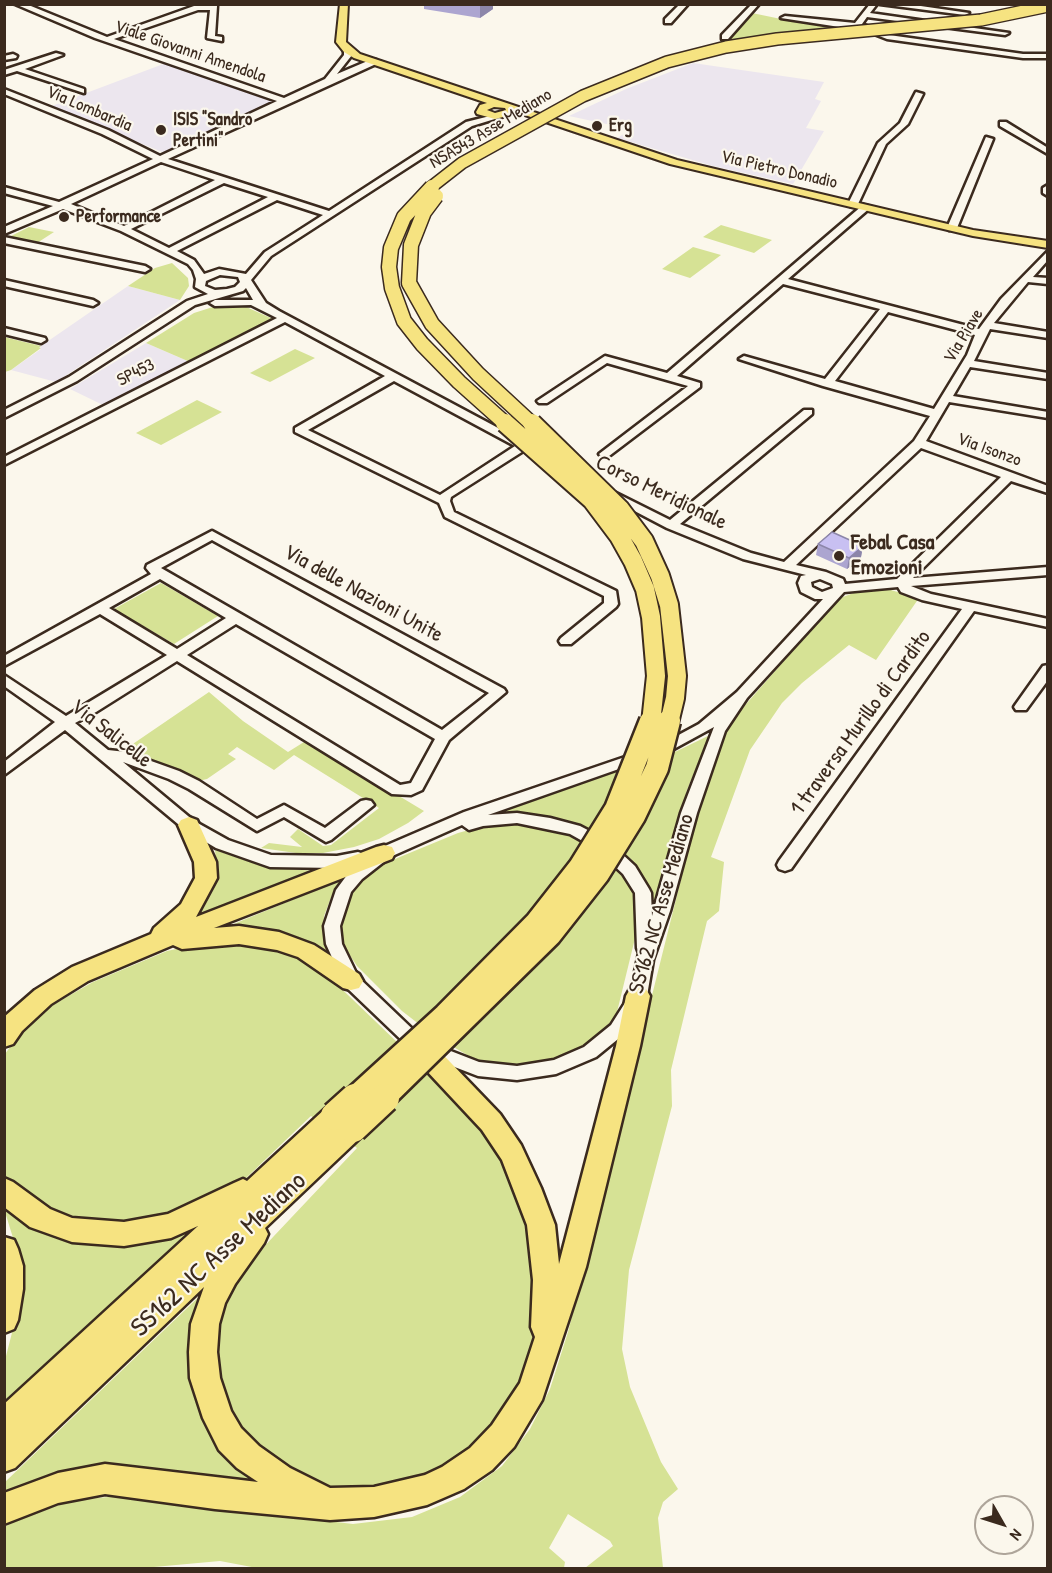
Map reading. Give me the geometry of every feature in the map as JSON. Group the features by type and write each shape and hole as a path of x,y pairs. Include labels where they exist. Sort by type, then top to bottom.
{"highway":[{"name":"NSA543 Asse Mediano","path":"616,808 629,781 652,720 656,676 655,649 645,590 619,536 592,500 459,382 422,344 404,321 392,288 389,267 391,248 404,217 437,181 462,164 583,96 667,62 726,47 777,39 981,20 1047,6"},
{"name":"NSA543 Asse Mediano","path":"671,719 677,676 669,605 660,576 644,541 620,509 548,438 478,374 432,324 410,283 411,245 424,212 443,187 470,166 557,116 620,86 679,63 719,51 779,41 959,26 1021,18 1047,12"},
{"name":"SS162 NC Asse Mediano","path":"344,1122 462,1024 550,935 598,874 633,816 657,768 671,719"},
{"name":"SS162 NC Asse Mediano","path":"4,1457 273,1189 344,1122 445,1015 537,923 580,867 616,808"},
{"path":"146,946 189,910 206,878 205,862 189,825"},
{"path":"4,1037 13,1024 43,997 80,974 384,853"},
{"path":"146,946 239,934 259,936 306,951 351,981"},
{"path":"4,1509 58,1488 105,1479 215,1494 330,1504 374,1502 427,1490 453,1478 481,1459 503,1436 520,1410 532,1390 544,1355 572,1267 628,1046 638,996"},
{"path":"419,1046 491,1122 512,1153 528,1188 541,1225 547,1280 544,1355"},
{"name":"SS162 NC Asse Mediano","path":"4,1425 273,1189"},
{"path":"273,1189 212,1300 205,1324 203,1352 205,1378 219,1418 230,1439 248,1457 279,1479 330,1504"},
{"path":"4,1190 40,1218 72,1230 124,1234 171,1226 273,1189"},
{"path":"4,1249 9,1266 9,1289 4,1320"}],"main road":[{"path":"344,4 342,42 347,50 373,62 470,93 502,111"},
{"path":"470,93 481,110 489,105 502,111"},
{"name":"Via Pietro Donadio","path":"502,111 537,116 674,162 952,228 1047,245"}],"street":[{"name":"Viale Giovanni Amendola","path":"18,4 107,39 285,100"},
{"path":"31,9 45,4"},
{"path":"668,21 686,4"},
{"path":"725,37 756,4"},
{"path":"857,25 874,4"},
{"path":"883,4 965,13"},
{"path":"107,39 197,8 214,8 211,38 219,39"},
{"path":"865,15 1005,33"},
{"path":"785,18 846,26 857,25 887,37 1023,56 1047,56"},
{"path":"327,81 348,55 347,50"},
{"path":"4,73 59,55"},
{"path":"4,231 285,100 373,62"},
{"path":"18,69 81,91"},
{"name":"Via Lombardia","path":"4,92 105,132 160,159 330,214"},
{"path":"853,204 882,143 904,124 919,94"},
{"path":"469,124 481,110"},
{"path":"230,272 266,256 469,124 502,111"},
{"path":"1004,124 1047,152"},
{"path":"952,228 989,139"},
{"path":"124,229 224,179"},
{"path":"1047,188 1047,193"},
{"path":"4,190 62,205 124,229 191,262 221,265 266,256"},
{"path":"168,252 277,196"},
{"path":"669,377 866,207"},
{"path":"4,240 145,269"},
{"name":"Via Piave","path":"786,567 919,443 967,363 984,329 1047,254"},
{"path":"191,262 198,269 201,283 208,291 220,293 239,289 266,256"},
{"path":"201,283 211,273 240,274 262,305"},
{"path":"1026,279 1047,281"},
{"path":"779,280 886,308 984,329 1047,335"},
{"path":"4,283 93,303"},
{"name":"SP453","path":"191,303 201,283"},
{"name":"SP453","path":"4,415 74,379 191,303 220,293"},
{"path":"180,311 224,302 262,305"},
{"name":"Corso Meridionale","path":"262,305 523,446 619,501 670,525 747,556 786,567 826,576 902,582"},
{"path":"827,384 886,308"},
{"name":"SP453","path":"4,462 285,318"},
{"path":"4,332 41,340"},
{"path":"543,400 605,359 696,385 605,454"},
{"path":"744,359 936,414"},
{"path":"967,363 1047,376"},
{"path":"392,377 299,430 444,501"},
{"path":"946,398 1047,415"},
{"path":"670,525 808,412"},
{"name":"Via Isonzo","path":"919,443 1047,490"},
{"path":"523,446 446,495 444,501 449,514 611,594 611,604 566,641"},
{"path":"902,582 1009,476"},
{"name":"Via delle Nazioni Unite","path":"4,662 160,574 152,568 212,535 499,692 443,737 417,786 411,790 397,790 100,608"},
{"name":"Corso Meridionale","path":"786,567 809,590"},
{"path":"838,590 838,582 826,576 806,579 809,590 826,596 838,590 902,582 1047,572"},
{"path":"160,574 443,737"},
{"path":"902,582 906,589 921,595 1047,622"},
{"name":"SS162 NC Asse Mediano","path":"797,636 810,616 809,590"},
{"name":"SS162 NC Asse Mediano","path":"742,695 718,731 689,813 662,911 645,960 638,996 617,1030 590,1052 556,1067 517,1073 478,1069 419,1046 351,981 334,944 332,926 337,906 344,890 357,875 384,853 469,816 665,748 704,727 742,695 838,590"},
{"name":"1 traversa Murillo di Cardito","path":"785,865 971,606"},
{"path":"4,770 65,722 91,709 236,618"},
{"path":"1021,707 1047,669"},
{"name":"Via Salicelle","path":"4,680 65,722 189,825 222,844 270,861 306,864 337,862 384,853"},
{"path":"106,755 121,756 174,775 194,785 257,826 284,810 326,836 366,805"},
{"path":"424,836 483,821 517,818 567,827 601,844 628,870 643,893 645,960"}],"shaded area":[{"name":"ISIS \"Sandro Pertini\"","path":"166,63 276,102 165,153 49,107"},
{"path":"693,63 824,82 815,99 821,101 806,128 824,131 793,184 713,166 617,138 627,132 611,125 569,116 626,89"},
{"path":"128,286 180,300 56,382 11,370 41,349 38,348"},
{"path":"146,343 190,362 105,406 70,389"}],"green space":[{"path":"752,13 781,19 848,27 724,42"},
{"path":"721,225 772,240 754,253 703,237"},
{"path":"29,227 54,232 37,243 9,237"},
{"path":"693,247 721,255 690,278 662,269"},
{"path":"172,263 188,278 189,286 180,300 128,286 155,268"},
{"path":"216,306 244,306 273,319 190,362 146,343 194,313"},
{"path":"4,337 41,346 39,348 41,348 5,372"},
{"path":"295,349 315,358 270,382 250,373"},
{"path":"197,400 222,412 161,445 136,433"},
{"path":"161,583 218,616 174,644 114,609"},
{"path":"880,587 919,598 876,660 849,645 802,683 782,703 750,750 711,857 724,862 719,911 707,921 671,1070 672,1106 629,1270 622,1349 630,1387 661,1462 678,1489 663,1502 658,1518 663,1568 585,1568 613,1546 610,1541 568,1514 549,1548 565,1562 564,1568 257,1568 220,1561 143,1568 5,1568 4,1527 24,1517 74,1500 120,1496 353,1524 412,1517 460,1497 502,1466 530,1429 550,1389 568,1332 702,795 724,734 740,711 833,605 843,597 856,592"},
{"path":"209,692 243,721 288,752 304,742 311,743 424,811 379,839 354,847 323,853 296,853 261,848 269,843 302,847 290,837 298,829 323,846 331,845 379,808 294,755 274,770 237,747 228,754 236,759 207,779 198,781 124,750"},
{"path":"710,735 687,790 658,906 655,906 646,881 631,859 597,833 556,819 493,816 490,813 677,751"},
{"path":"515,824 558,830 580,839 602,855 622,871 629,882 635,897 639,922 617,1012 603,1034 567,1058 521,1067 489,1064 474,1059 433,1035 402,1011 357,966 345,948 339,929 344,905 354,887 378,866 458,833 480,827"},
{"path":"215,850 265,867 316,871 194,919 213,885"},
{"path":"338,881 340,883 332,895 324,916 323,934 328,953 326,954 224,928"},
{"path":"217,940 283,948 323,971 475,1117 506,1160 525,1205 538,1287 533,1338 523,1380 487,1436 449,1465 405,1484 357,1490 334,1488 311,1482 270,1463 227,1415 210,1333 232,1285 257,1254 357,1148 311,1116 244,1180 201,1208 112,1226 55,1215 11,1186 5,1178 5,1054 18,1036 44,1010 93,982 167,951"},
{"path":"5,1204 20,1216 190,1228 191,1232 5,1402 5,1360 14,1325 14,1241 5,1212"},
{"path":"206,1290 195,1390 199,1408 219,1446 249,1476 268,1488 203,1482 5,1503 5,1482"}],"building":[{"path":"832,532 863,546 849,558 818,544"}],"place":[{"name":"Erg","path":"597,126"},
{"name":"ISIS \"Sandro Pertini\"","path":"161,130"},
{"name":"Performance","path":"64,217"},
{"name":"Febal Casa Emozioni","path":"839,556"}]}
